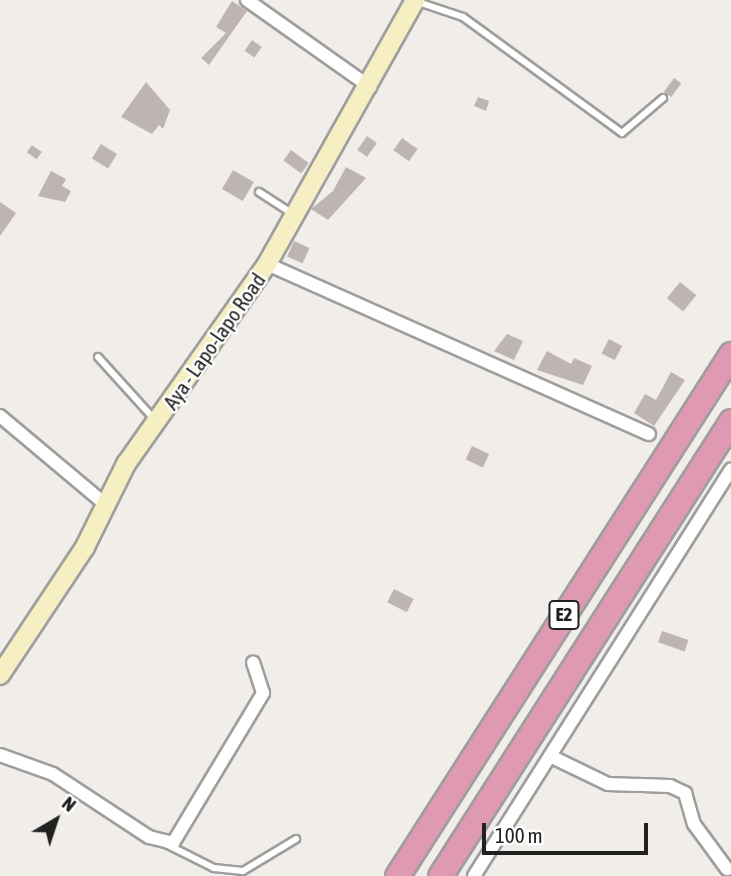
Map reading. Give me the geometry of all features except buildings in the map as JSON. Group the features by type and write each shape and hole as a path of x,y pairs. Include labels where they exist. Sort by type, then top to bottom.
{"highway":[{"name":"E2","path":"397,876 731,354"},
{"name":"E2","path":"440,876 731,421"}],"street":[{"path":"247,0 370,87"},
{"name":"Aya - Lapo-lapo Road","path":"0,675 41,618 106,505 158,422 267,264 370,87 416,1"},
{"path":"267,264 649,433"},
{"path":"0,416 106,505"},
{"path":"474,876 731,468"},
{"path":"0,755 53,774 164,843 183,834 263,693 253,663"},
{"path":"550,756 608,784 670,786 685,793 694,824 727,869"}],"lane":[{"path":"416,1 463,17 622,132 663,98"},
{"path":"259,192 295,216"},
{"path":"98,357 158,422"},
{"path":"164,843 214,868 243,870 296,839"}]}
